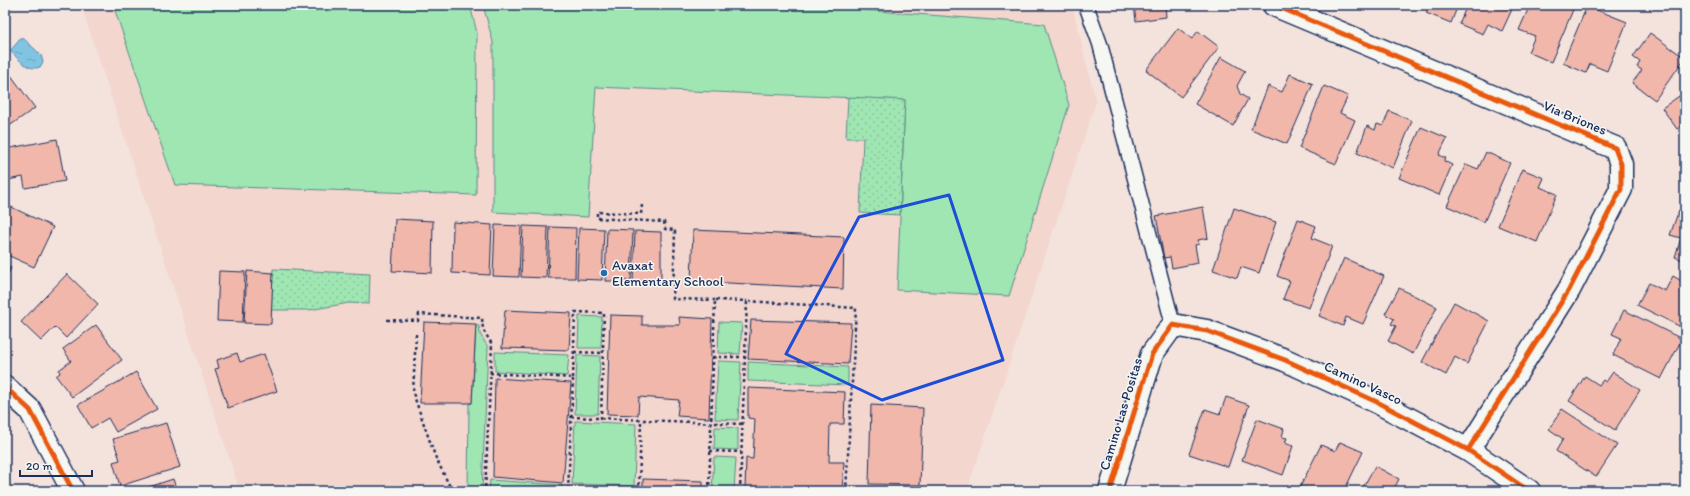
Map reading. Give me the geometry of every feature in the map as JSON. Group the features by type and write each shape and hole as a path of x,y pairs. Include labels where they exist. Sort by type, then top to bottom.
{"street":[{"name":"Via Briones","path":"1274,5 1615,148 1622,164 1621,189 1569,290 1468,450"},
{"name":"Camino Vasco","path":"1173,325 1207,332 1285,360 1377,402 1468,450 1529,491"},
{"name":"Camino Las Positas","path":"1110,491 1152,354 1173,325"},
{"path":"5,387 30,410 73,491"}],"lane":[{"path":"1086,5 1100,44 1173,325"}],"path":[{"path":"642,205 641,214 597,212 597,218 664,222 665,229 675,230 673,299 747,301 856,308 846,491"},
{"path":"709,491 715,300"},
{"path":"740,491 747,301"},
{"path":"568,491 575,312 604,313 601,419"},
{"path":"387,320 418,322 419,314 482,318 483,330 492,344 485,491"},
{"path":"416,334 413,393 435,456 452,491"},
{"path":"574,352 603,353"},
{"path":"713,357 745,357"},
{"path":"490,373 573,378"},
{"path":"571,417 711,424 742,424"},
{"path":"639,491 641,420"},
{"path":"710,451 741,452"}],"highlighted area":[{"path":"949,195 1003,360 882,400 786,354 859,217"}],"shaded area":[{"name":"Avaxat Elementary School","path":"81,5 1072,5 1096,102 967,491 240,491"}],"green space":[{"path":"113,5 470,5 477,33 476,195 175,185"},
{"path":"483,5 801,5 1044,24 1069,105 1009,296 897,290 905,100 596,87 588,217 493,212 493,42"},
{"path":"848,97 905,100 900,215 860,213 863,138 846,138"},
{"path":"273,269 370,274 369,304 349,303 309,310 271,310"},
{"path":"579,316 602,317 601,348 578,348"},
{"path":"719,322 742,323 740,354 718,353"},
{"path":"476,324 479,326 480,334 488,347 482,491 468,491 469,404 472,403"},
{"path":"495,352 569,355 567,376 495,371"},
{"path":"577,355 600,356 598,414 575,414"},
{"path":"718,361 741,362 738,420 715,419"},
{"path":"748,362 848,367 848,385 748,381"},
{"path":"575,421 636,424 634,486 572,484"},
{"path":"715,427 738,428 738,450 714,449"},
{"path":"714,457 736,458 734,491 712,491"},
{"path":"490,480 562,485 561,491 489,491"}],"water":[{"path":"22,37 41,55 43,62 40,67 31,68 27,66 10,51"}],"building":[{"path":"1134,5 1165,5 1166,17 1136,21"},
{"path":"1429,5 1458,5 1451,23 1426,13"},
{"path":"1467,5 1514,5 1502,31 1488,24 1483,34 1459,24"},
{"path":"1530,5 1575,5 1551,62 1528,52 1535,36 1519,30"},
{"path":"1587,6 1627,22 1607,71 1590,64 1586,73 1563,63"},
{"path":"1178,28 1192,39 1198,31 1219,47 1181,97 1146,70"},
{"path":"1650,33 1685,58 1655,100 1632,83 1642,70 1637,67 1640,62 1633,57"},
{"path":"1221,57 1245,71 1237,86 1240,94 1248,99 1233,126 1195,104"},
{"path":"10,74 35,108 5,129 5,78"},
{"path":"1290,74 1313,84 1287,144 1251,129 1268,86 1282,92"},
{"path":"1324,86 1348,96 1340,113 1355,120 1336,164 1299,148"},
{"path":"1685,92 1685,124 1677,129 1662,108"},
{"path":"1389,111 1412,121 1393,168 1357,153 1367,126 1375,130 1377,124 1383,126"},
{"path":"1421,127 1447,138 1439,155 1446,158 1444,161 1452,165 1439,195 1399,178"},
{"path":"57,139 65,181 25,188 23,177 8,180 7,177 5,177 5,149"},
{"path":"1486,152 1510,163 1484,222 1447,206 1466,164 1478,169"},
{"path":"1522,169 1544,178 1540,187 1557,194 1537,242 1498,226"},
{"path":"7,205 53,227 34,267 5,254 5,209"},
{"path":"1203,207 1208,238 1198,240 1199,244 1195,245 1198,263 1172,268 1170,257 1164,258 1156,216"},
{"path":"1234,208 1276,222 1259,273 1241,267 1237,278 1213,270"},
{"path":"1679,210 1685,212 1685,261 1675,257 1681,238 1670,235"},
{"path":"395,219 433,221 432,273 392,271"},
{"path":"1298,219 1316,226 1312,238 1332,246 1309,308 1283,299 1290,281 1277,276"},
{"path":"453,222 492,225 490,275 452,273"},
{"path":"495,225 521,226 519,277 493,276"},
{"path":"523,226 548,227 546,278 521,277"},
{"path":"550,227 576,228 575,278 548,278"},
{"path":"579,228 604,229 602,280 577,279"},
{"path":"607,229 633,230 631,281 605,281"},
{"path":"693,230 844,237 843,289 691,281"},
{"path":"635,231 661,232 661,281 633,282"},
{"path":"1344,258 1384,276 1363,324 1346,317 1343,326 1319,316"},
{"path":"5,265 11,268 5,280"},
{"path":"219,271 245,272 243,322 217,321"},
{"path":"247,271 273,273 271,324 244,323"},
{"path":"67,274 98,304 66,338 55,327 41,341 21,322"},
{"path":"1673,276 1685,283 1685,329 1637,305 1649,283 1665,291"},
{"path":"1399,288 1437,307 1413,354 1388,341 1396,326 1391,324 1394,319 1385,314"},
{"path":"1454,302 1489,321 1467,364 1455,357 1446,375 1422,362"},
{"path":"505,310 571,313 569,350 502,348"},
{"path":"1624,310 1682,339 1661,379 1613,355 1621,338 1612,334"},
{"path":"610,315 642,316 642,325 680,325 679,317 712,319 709,418 677,416 679,400 639,397 638,415 607,414"},
{"path":"751,320 851,323 848,364 748,359"},
{"path":"424,322 476,324 472,403 420,403"},
{"path":"96,325 122,360 72,397 56,376 60,373 59,370 71,361 63,349"},
{"path":"237,353 240,362 264,354 277,391 228,408 215,369 219,368 217,360"},
{"path":"136,372 157,409 116,432 108,418 91,428 78,405"},
{"path":"1613,372 1640,390 1615,430 1569,401 1585,376 1599,385 1603,380 1606,382"},
{"path":"495,378 571,383 563,483 493,477"},
{"path":"748,388 845,392 844,424 830,424 829,462 844,462 842,491 745,490 746,458 753,459 755,419 748,418"},
{"path":"1226,397 1249,405 1228,467 1189,454 1205,409 1220,414"},
{"path":"871,405 923,408 920,485 869,484"},
{"path":"1562,409 1617,445 1596,477 1556,451 1563,439 1549,429"},
{"path":"1257,419 1284,429 1282,437 1287,438 1285,443 1293,446 1283,475 1242,460"},
{"path":"166,423 180,467 120,486 113,462 120,460 113,439"},
{"path":"1340,442 1363,452 1344,491 1298,491 1321,445 1335,451"},
{"path":"1375,466 1399,479 1393,491 1361,491"},
{"path":"173,479 177,491 137,491"},
{"path":"643,479 703,481 703,491 643,491"}],"cycle path":[{"path":"1274,5 1615,148 1621,164 1621,189 1569,290 1468,450"},
{"path":"1110,491 1152,354 1173,325 1207,331 1285,360 1377,402 1468,450 1529,491"},
{"path":"5,387 30,410 73,491"}],"place":[{"name":"Avaxat Elementary School","path":"604,273"}]}
